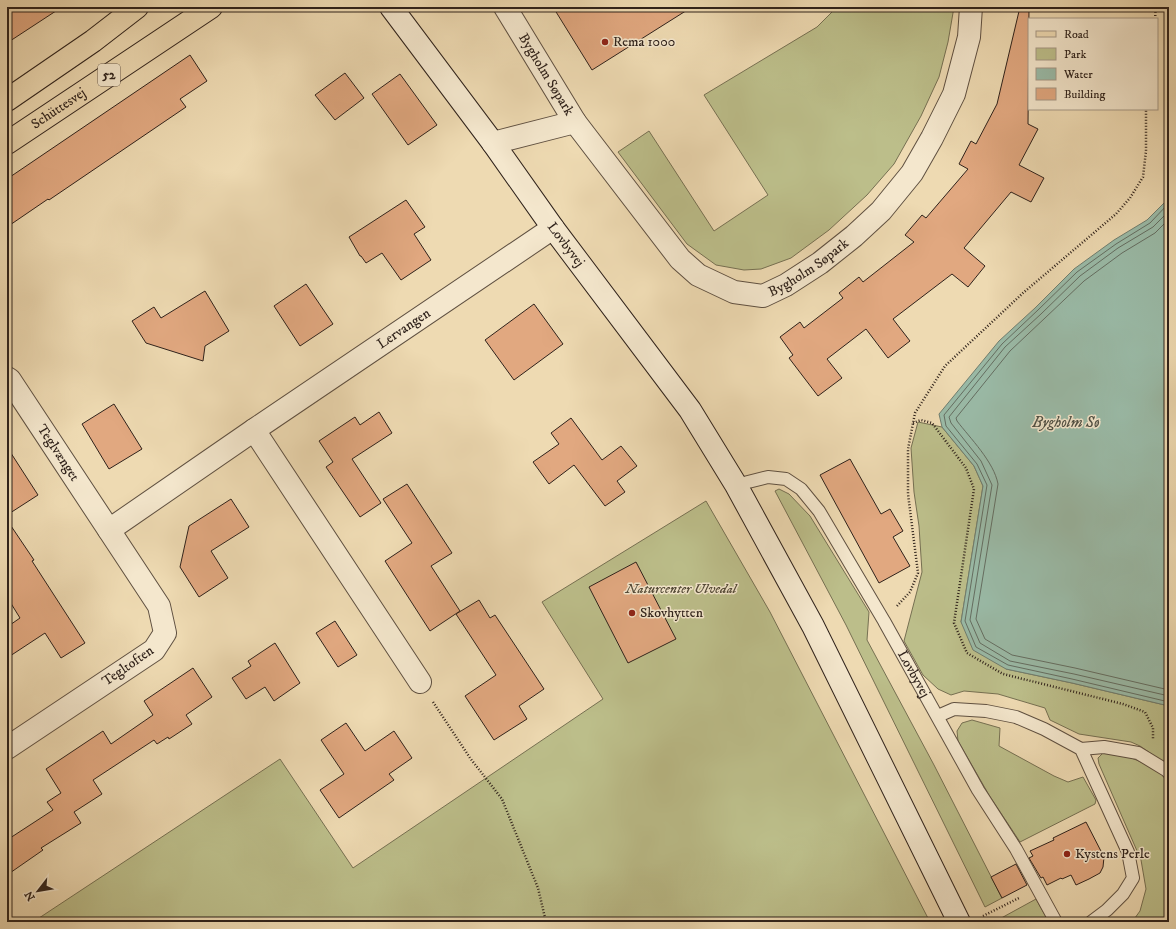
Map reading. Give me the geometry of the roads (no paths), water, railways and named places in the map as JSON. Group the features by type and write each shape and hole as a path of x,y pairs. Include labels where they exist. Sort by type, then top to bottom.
{"main road":[{"path":"7,100 93,42 137,7"},
{"name":"Schüttesvej","path":"7,143 211,7"}],"street":[{"name":"Lovbyvej","path":"391,7 494,143 554,228 690,410 736,485 813,626 959,922"},
{"name":"Bygholm Søpark","path":"505,7 575,122 680,259 698,275 734,292 763,296 786,285 815,266 854,236 882,211 912,173 932,138 954,94 969,37 971,7"},
{"name":"Bygholm Søpark","path":"494,143 575,122"},
{"name":"Lervangen","path":"109,530 254,430 554,228"},
{"name":"Teglvænget","path":"7,378 10,380 109,530"},
{"path":"254,430 420,682"},
{"name":"Tegltoften","path":"7,748 154,650 165,633 159,606 109,530"}],"lane":[{"name":"Lovbyvej","path":"736,485 768,477 786,479 801,489 818,511 884,621 978,790 1016,849 1056,922"},
{"path":"938,716 954,709 986,711 1016,717 1044,729 1081,749 1104,747 1138,752 1169,773"},
{"path":"1081,749 1128,852 1133,878 1123,894 1107,910 1091,922"}],"water":[{"name":"Bygholm Sø","path":"1169,187 1169,706 1006,669 973,650 961,622 983,486 974,466 942,427 939,414 999,341 1074,269 1114,240 1147,220 1165,202"}],"place":[{"name":"Rema 1000","path":"605,42"},
{"name":"Skovhytten","path":"632,613"},
{"name":"Kystens Perle","path":"1067,854"}],"park label":[{"name":"Naturcenter Ulvedal","path":"681,589"}]}
